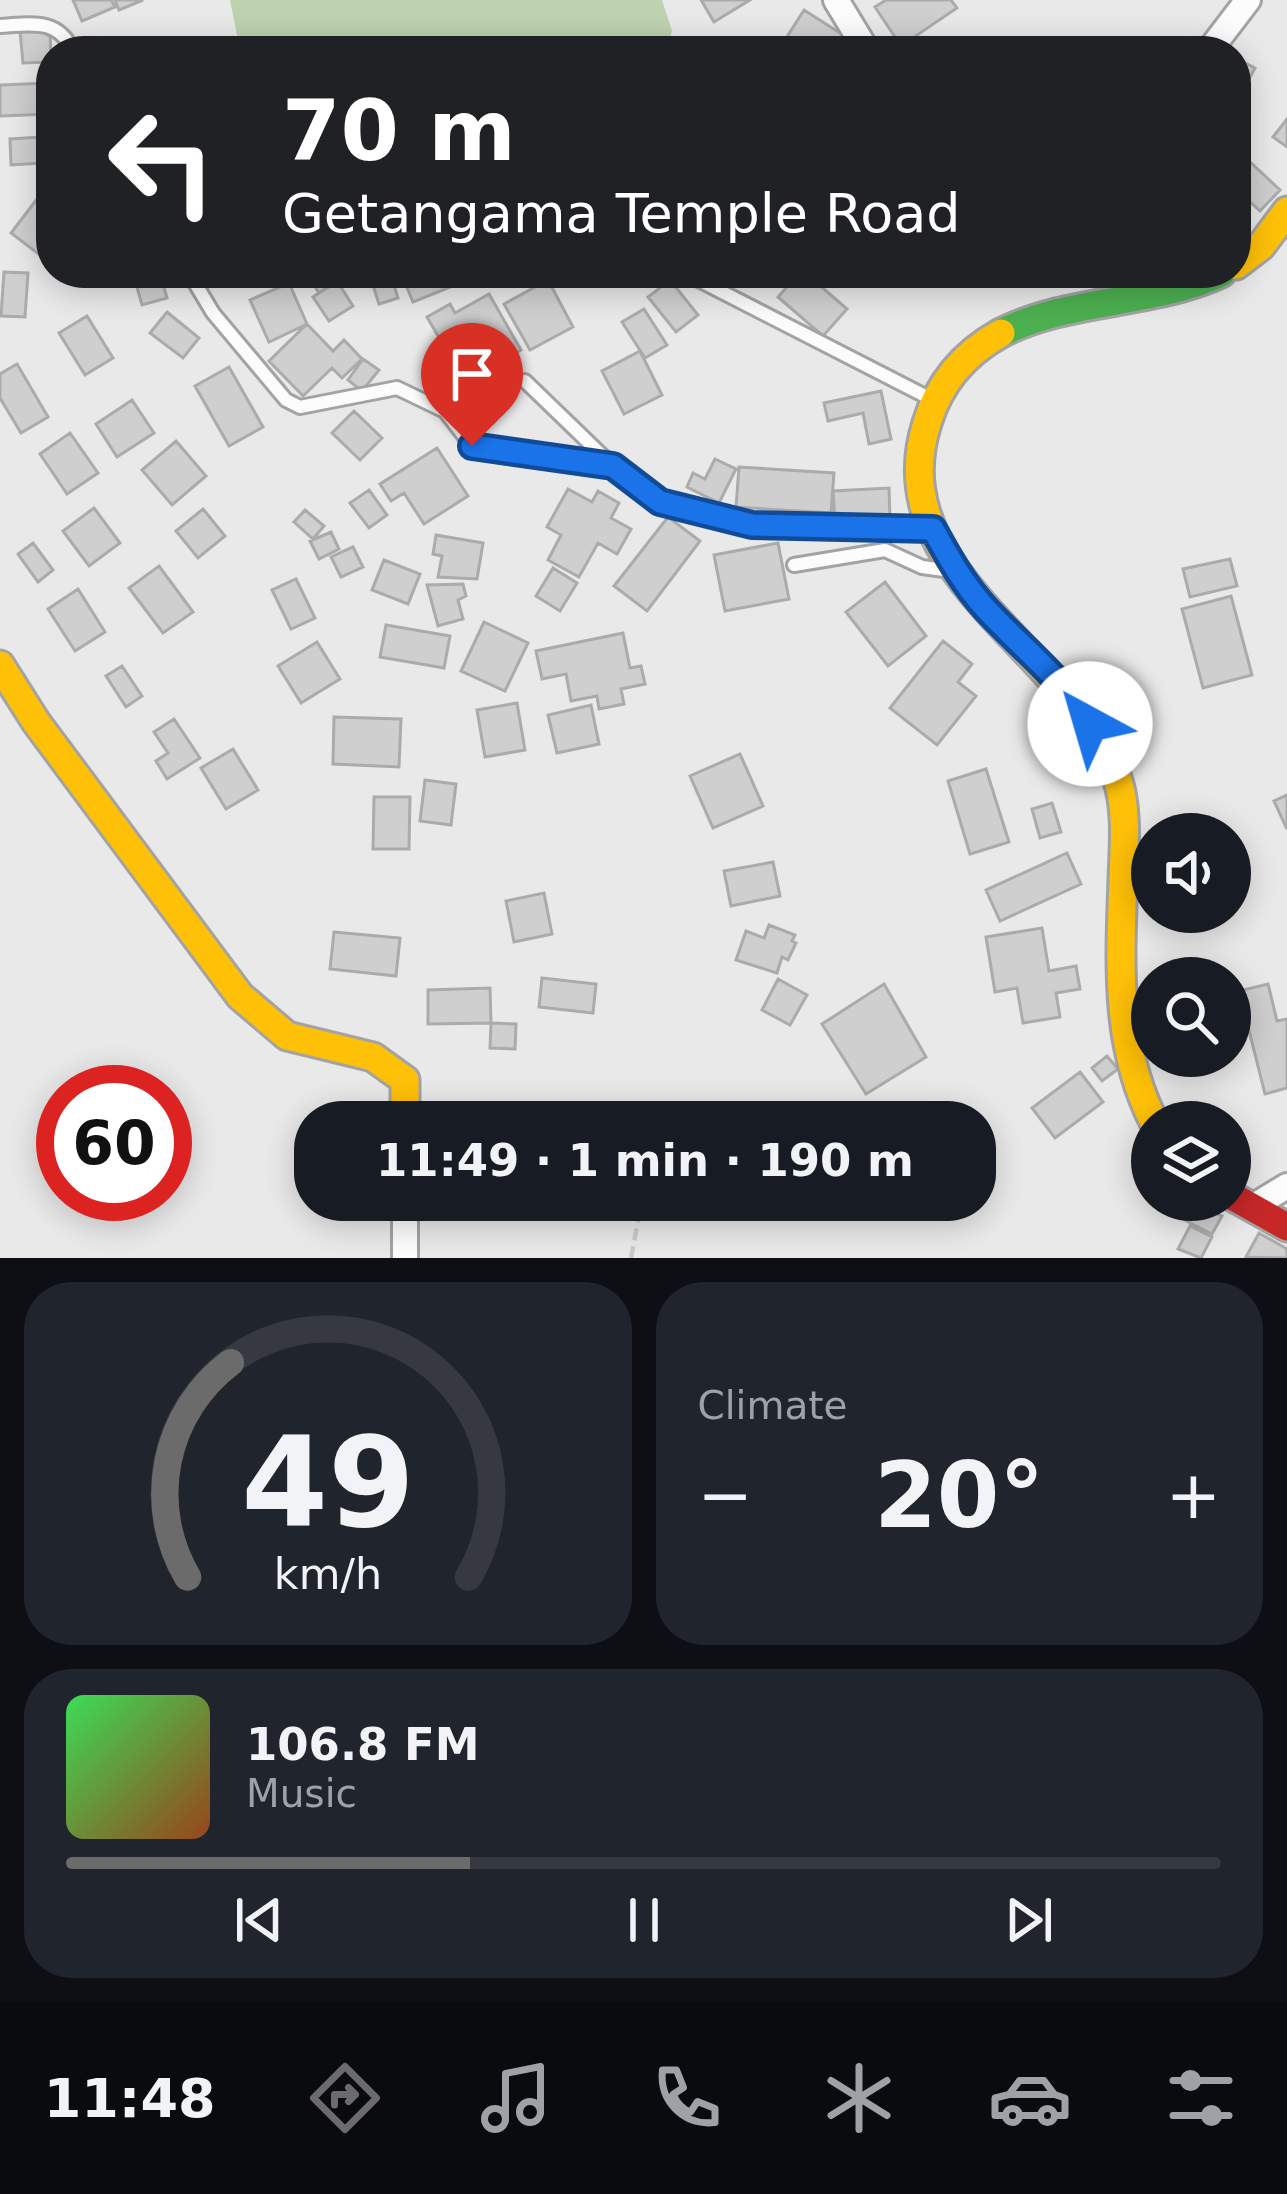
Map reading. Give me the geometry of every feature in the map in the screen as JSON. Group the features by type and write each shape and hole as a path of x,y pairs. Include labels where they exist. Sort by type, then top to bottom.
{"main road":[{"path":"1251,254 1287,211"},
{"path":"1147,1101 1126,1041 1121,939 1124,811 1118,782 1077,702 983,606 957,572 933,529 921,493 920,457 934,400 958,366 986,341 1027,322 1179,288"},
{"path":"0,665 35,722 240,996 287,1036 373,1057 405,1080 405,1101"},
{"path":"1251,1205 1287,1227"}],"street":[{"path":"836,0 858,36"},
{"path":"1220,36 1248,0"},
{"path":"1251,1197 1287,1186"},
{"path":"405,1221 405,1258"}],"lane":[{"path":"0,26 46,23 66,36"},
{"path":"197,288 286,400 300,406 398,388 445,411 472,446 613,466"},
{"path":"715,288 934,400"},
{"path":"525,381 613,466 660,502 752,525 933,529"},
{"path":"794,565 885,550 922,567 957,572"}],"path":[{"path":"631,1258 638,1221"}],"green space":[{"path":"230,0 662,0 672,31 670,36 237,35"}],"building":[{"path":"73,0 111,0 115,7 82,21"},
{"path":"115,0 143,0 119,10"},
{"path":"701,0 750,0 714,22"},
{"path":"886,0 951,0 957,8 916,36 894,36 875,7"},
{"path":"804,10 843,35 842,36 788,36"},
{"path":"50,30 50,36 36,36 36,63 23,63 20,31"},
{"path":"36,84 36,115 0,116 0,85"},
{"path":"1287,119 1287,147 1273,137"},
{"path":"36,137 36,163 11,165 10,139"},
{"path":"1251,163 1280,190 1260,211 1251,203"},
{"path":"36,200 36,252 11,233"},
{"path":"4,272 28,273 25,317 1,316"},
{"path":"137,288 164,288 167,298 142,305"},
{"path":"278,288 291,288 307,324 269,342 250,300"},
{"path":"326,288 341,288 353,306 329,321 313,297"},
{"path":"374,288 395,288 398,298 379,304"},
{"path":"407,288 448,288 413,302"},
{"path":"533,288 552,288 573,327 530,350 504,304"},
{"path":"660,288 676,288 698,315 676,332 648,297"},
{"path":"786,288 823,288 847,309 823,336 778,297"},
{"path":"489,294 521,350 480,374 456,333 441,341 427,317 450,304 455,313"},
{"path":"644,309 667,345 645,358 622,322"},
{"path":"167,312 199,338 183,358 150,333"},
{"path":"87,316 113,358 85,375 59,333"},
{"path":"307,324 333,351 344,340 362,359 342,378 332,368 303,396 269,361"},
{"path":"640,351 662,395 624,414 602,371"},
{"path":"363,359 379,370 362,391 348,380"},
{"path":"17,364 48,417 21,433 0,398 0,374"},
{"path":"229,367 263,427 229,446 195,386"},
{"path":"881,391 891,439 869,444 863,413 828,421 824,403"},
{"path":"132,400 154,433 117,457 96,424"},
{"path":"354,411 382,438 360,460 332,433"},
{"path":"70,433 98,473 67,494 40,454"},
{"path":"176,441 206,476 172,505 142,470"},
{"path":"437,448 468,496 424,524 404,493 391,501 380,484"},
{"path":"715,459 736,469 719,503 687,487 693,473 705,479"},
{"path":"739,467 834,473 831,513 736,507"},
{"path":"889,488 890,518 835,521 833,491"},
{"path":"568,489 592,502 598,491 619,503 611,518 631,529 617,554 598,543 579,577 548,560 561,535 547,527"},
{"path":"369,490 387,515 369,528 350,503"},
{"path":"94,508 120,543 89,566 63,531"},
{"path":"203,509 225,536 198,558 176,531"},
{"path":"305,510 324,526 313,539 294,522"},
{"path":"668,517 700,541 647,611 614,586"},
{"path":"331,532 339,549 319,559 310,541"},
{"path":"436,535 483,543 477,579 438,577 442,556 433,554"},
{"path":"33,543 53,570 38,582 18,554"},
{"path":"778,543 789,599 725,611 714,555"},
{"path":"353,547 363,567 341,577 331,557"},
{"path":"1230,559 1237,586 1190,597 1183,569"},
{"path":"384,560 420,574 408,604 372,590"},
{"path":"159,566 193,612 163,633 129,588"},
{"path":"553,568 577,583 560,611 536,596"},
{"path":"296,579 315,618 291,629 272,590"},
{"path":"885,582 926,636 888,666 846,612"},
{"path":"463,584 466,596 458,600 463,619 438,626 427,585"},
{"path":"78,589 105,632 75,651 48,609"},
{"path":"1231,596 1252,675 1203,688 1182,609"},
{"path":"484,622 528,643 505,691 461,671"},
{"path":"386,625 450,636 444,668 380,657"},
{"path":"623,633 630,668 641,666 645,684 621,689 624,704 599,709 597,696 571,701 566,674 542,679 536,651"},
{"path":"943,641 972,664 958,682 976,696 937,745 890,708"},
{"path":"317,642 340,679 301,703 278,666"},
{"path":"122,666 142,696 126,707 106,676"},
{"path":"517,703 525,750 485,757 477,710"},
{"path":"591,705 599,744 557,753 548,715"},
{"path":"334,717 401,719 399,767 333,764"},
{"path":"174,719 200,758 167,779 156,761 168,753 154,732"},
{"path":"233,749 258,790 226,809 201,768"},
{"path":"740,754 763,806 713,828 690,776"},
{"path":"986,769 1009,842 970,854 948,781"},
{"path":"425,780 456,784 451,825 420,821"},
{"path":"1287,795 1287,829 1274,801"},
{"path":"374,797 410,797 409,849 373,849"},
{"path":"1052,803 1061,832 1040,838 1032,809"},
{"path":"1067,853 1081,884 1000,921 986,890"},
{"path":"773,862 780,896 731,906 724,871"},
{"path":"544,893 552,934 514,942 506,901"},
{"path":"769,925 795,935 788,960 782,957 777,973 736,960 746,931 764,938"},
{"path":"1042,928 1049,971 1076,966 1080,989 1056,993 1060,1017 1023,1023 1017,988 995,992 986,937"},
{"path":"334,932 400,938 396,976 330,969"},
{"path":"542,978 596,984 593,1013 539,1007"},
{"path":"778,979 807,995 790,1025 762,1010"},
{"path":"884,984 926,1057 866,1094 822,1024"},
{"path":"1268,984 1277,1021 1287,1019 1287,1088 1265,1094 1251,1039 1251,988"},
{"path":"490,988 491,1023 428,1024 428,990"},
{"path":"491,1023 516,1024 515,1049 490,1048"},
{"path":"1107,1056 1118,1069 1102,1081 1092,1068"},
{"path":"1080,1072 1103,1102 1055,1138 1032,1108"},
{"path":"1187,1221 1219,1221 1212,1234"},
{"path":"1190,1226 1212,1237 1201,1258 1178,1249"},
{"path":"1259,1233 1287,1249 1287,1258 1246,1257"}],"traffic: fast":[{"path":"1001,333 1055,313 1178,288"}],"traffic: slow":[{"path":"1251,254 1287,211"},
{"path":"1001,333 976,350 946,382 927,423 920,478 931,527 957,572 1068,697 1100,741 1120,788 1124,811 1123,1004 1132,1064 1145,1101"},
{"path":"0,665 36,722 240,996 287,1036 373,1057 405,1080 405,1101"}],"traffic: jam":[{"path":"1251,1207 1287,1227"}],"route":[{"path":"472,446 613,466 660,502 752,525 933,529 983,606 1077,702 1090,724"}]}
